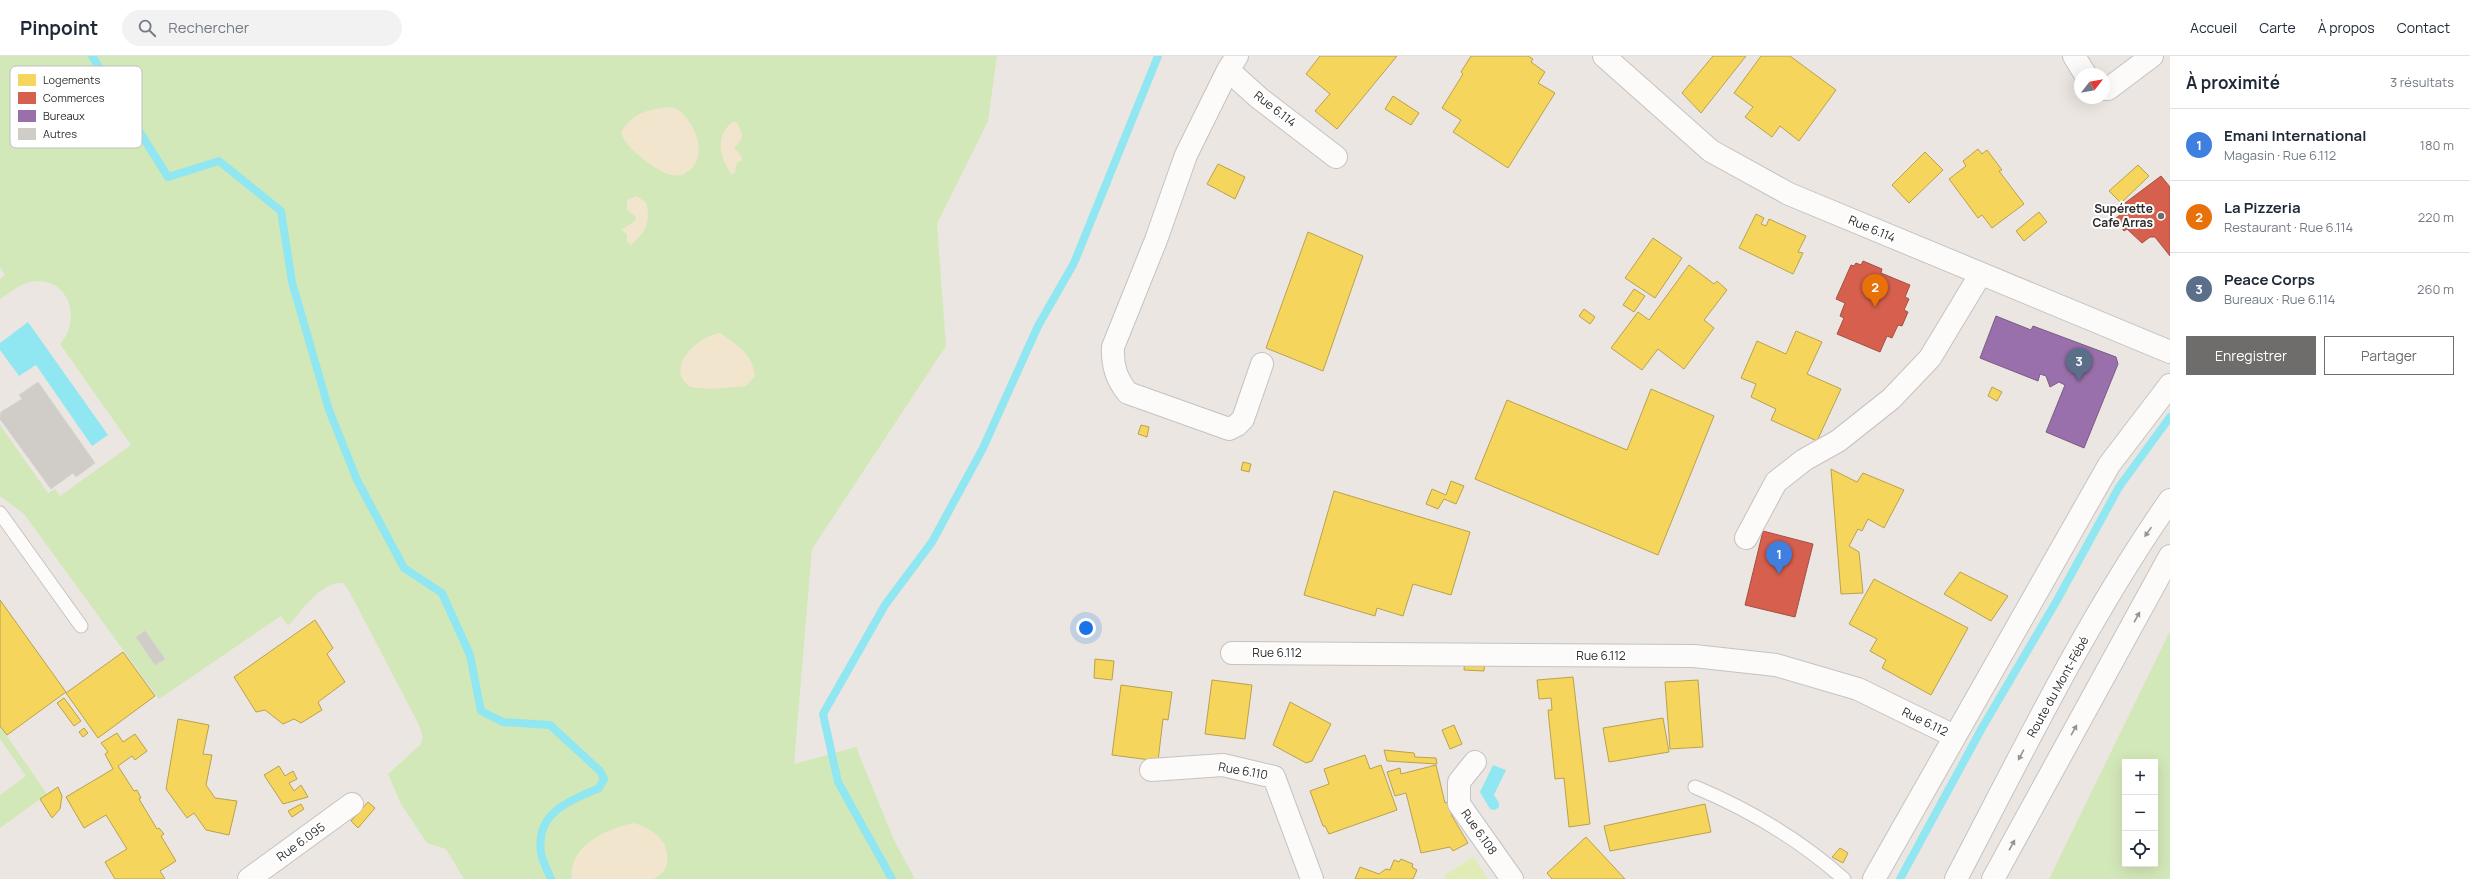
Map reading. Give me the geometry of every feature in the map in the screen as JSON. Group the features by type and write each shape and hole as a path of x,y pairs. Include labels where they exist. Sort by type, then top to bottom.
{"street":[{"name":"Rue 6.114","path":"1604,56 1711,151 1789,194 1980,275 2170,352"},
{"path":"2074,56 2081,68"},
{"path":"2110,86 2152,56"},
{"name":"Rue 6.114","path":"1233,63 1259,98 1336,157"},
{"path":"1233,63 1186,155 1156,240 1113,347 1112,362 1120,383 1128,393 1229,429 1237,425 1243,419 1262,364"},
{"path":"1746,538 1776,482 1804,460 1838,441 1891,399 1930,358 1980,275"},
{"path":"1874,879 2109,465 2170,385"},
{"name":"Route du Mont-Fébé","path":"1956,879 2050,700 2138,547 2170,500"},
{"path":"1993,879 2170,556"},
{"name":"Rue 6.112","path":"1232,653 1694,656 1776,665 1858,690 1954,736"},
{"name":"Rue 6.108","path":"1475,762 1459,782 1459,804 1512,879"},
{"name":"Rue 6.110","path":"1151,770 1223,764 1274,776 1312,879"},
{"name":"Rue 6.095","path":"249,879 352,804"}],"lane":[{"path":"0,513 81,626"},
{"path":"1695,787 1723,798 1771,826 1826,863 1844,879"}],"green space":[{"path":"0,56 997,56 988,121 937,224 946,346 812,549 794,764 856,747 894,840 915,879 464,879 446,849 427,843 401,804 388,774 420,745 423,737 418,723 348,589 343,583 327,587 319,592 288,626 281,616 159,699 24,514 0,496 0,425 48,493 55,489 60,496 131,445 60,344 66,335 70,324 71,314 65,294 48,282 36,281 21,285 0,299 0,279 5,275 0,267"},
{"path":"2170,631 2170,879 2049,879"},
{"path":"0,726 47,794 0,828 0,795 26,776 0,739"},
{"path":"1473,857 1488,879 1446,879 1444,876"}],"sand":[{"path":"673,107 686,117 698,140 698,157 695,164 683,175 670,175 640,157 633,151 623,138 621,132 637,115 643,112"},
{"path":"732,122 736,122 742,133 741,139 734,149 740,154 742,160 737,163 735,172 732,175 722,155 721,141 726,128"},
{"path":"636,196 646,202 648,215 644,231 631,245 627,242 627,234 621,230 635,221 636,217 627,210 627,200"},
{"path":"720,333 743,351 751,361 755,376 746,386 709,389 690,387 684,381 680,370 682,363 691,349 698,343 706,338"},
{"path":"634,823 653,832 664,844 667,854 667,863 661,874 652,879 572,879 572,867 576,857 591,840 601,834"}],"water":[{"path":"28,322 108,435 92,446 36,365 19,376 0,350 0,343"},
{"path":"1493,765 1506,770 1494,795 1499,803 1499,807 1495,810 1490,809 1480,792"}],"building: Logements":[{"path":"1320,56 1397,56 1337,129 1315,111 1330,94 1306,74"},
{"path":"1471,56 1528,56 1533,59 1531,62 1545,72 1538,83 1555,93 1508,168 1453,132 1461,120 1442,108 1463,74 1461,72"},
{"path":"1713,56 1746,56 1701,113 1682,93"},
{"path":"1761,56 1790,56 1836,90 1799,141 1780,126 1772,137 1745,117 1753,107 1734,93"},
{"path":"1393,96 1419,113 1411,125 1385,109"},
{"path":"1978,149 1982,154 1987,150 2002,170 1999,171 2024,204 1992,228 1982,215 1978,218 1949,179 1966,166 1963,161"},
{"path":"1925,152 1943,170 1909,203 1892,185"},
{"path":"1218,164 1245,177 1235,199 1207,184"},
{"path":"2138,165 2149,176 2121,203 2109,191"},
{"path":"2039,212 2047,222 2024,241 2016,231"},
{"path":"1756,214 1764,218 1761,224 1766,226 1769,219 1806,236 1798,252 1803,253 1793,274 1739,248"},
{"path":"1308,232 1363,256 1323,371 1266,348"},
{"path":"1653,238 1682,258 1655,298 1625,278"},
{"path":"1689,265 1714,284 1717,281 1727,290 1704,320 1714,328 1684,369 1658,349 1642,370 1611,348 1638,312 1649,320"},
{"path":"1634,289 1645,296 1634,312 1623,305"},
{"path":"1584,309 1595,317 1590,324 1579,316"},
{"path":"1796,331 1822,342 1807,374 1841,389 1817,441 1771,420 1776,409 1751,397 1756,384 1741,378 1757,341 1786,354"},
{"path":"1992,387 2002,392 1997,401 1988,396"},
{"path":"1651,389 1714,416 1658,555 1475,479 1507,400 1627,450"},
{"path":"1141,425 1149,427 1147,437 1138,434"},
{"path":"1243,462 1251,464 1249,472 1241,470"},
{"path":"1831,469 1857,482 1863,473 1904,490 1884,528 1868,519 1862,531 1858,529 1849,546 1859,552 1863,593 1841,594"},
{"path":"1451,481 1464,486 1456,504 1444,499 1438,509 1426,504 1432,489 1446,495"},
{"path":"1334,491 1470,532 1451,595 1413,584 1403,616 1377,608 1375,616 1304,595"},
{"path":"1960,572 2008,596 1991,621 1944,594"},
{"path":"1874,579 1968,628 1931,695 1882,668 1886,660 1870,651 1877,639 1849,624"},
{"path":"0,600 66,692 7,735 0,726"},
{"path":"315,620 333,648 327,654 345,682 318,702 322,710 301,723 294,719 283,724 265,710 256,712 234,677"},
{"path":"123,652 155,696 98,738 66,693"},
{"path":"1465,658 1485,660 1484,671 1464,670"},
{"path":"1095,659 1114,661 1112,680 1094,678"},
{"path":"1573,677 1590,824 1569,827 1564,778 1555,779 1548,710 1552,710 1551,698 1539,699 1537,680"},
{"path":"1212,680 1252,685 1245,739 1205,734"},
{"path":"1698,680 1703,747 1670,749 1665,682"},
{"path":"1121,685 1172,692 1168,720 1163,719 1158,761 1112,755"},
{"path":"64,698 81,721 74,726 57,703"},
{"path":"1290,702 1331,724 1312,761 1306,763 1273,745"},
{"path":"1663,718 1669,752 1609,762 1603,728"},
{"path":"178,719 209,725 203,754 212,755 206,785 215,798 237,801 229,835 206,830 194,813 187,818 166,789"},
{"path":"1454,725 1462,744 1450,749 1442,730"},
{"path":"84,728 88,733 83,737 79,732"},
{"path":"117,733 123,742 135,734 147,751 135,760 132,756 118,766 134,791 137,790 141,798 139,799 157,829 159,828 164,834 161,836 176,861 160,871 165,879 115,879 105,862 127,849 106,815 84,828 66,797 113,769 105,754 108,752 101,743"},
{"path":"1384,750 1414,753 1415,757 1436,758 1437,764 1387,761"},
{"path":"1365,755 1370,769 1381,765 1397,810 1329,834 1325,826 1323,826 1310,791 1329,784 1324,769"},
{"path":"1436,765 1445,803 1448,802 1452,816 1468,843 1453,851 1450,847 1421,853 1406,793 1395,796 1387,772 1400,768 1401,774"},
{"path":"279,766 285,776 293,771 297,779 289,783 294,791 301,785 308,797 283,804 264,775"},
{"path":"58,787 62,796 60,809 52,818 40,799"},
{"path":"368,802 375,808 358,828 351,821"},
{"path":"301,804 304,809 292,817 288,811"},
{"path":"1705,804 1711,832 1610,851 1604,826"},
{"path":"1586,837 1625,879 1552,879 1547,873"},
{"path":"1840,848 1848,853 1843,863 1832,857"},
{"path":"1401,859 1413,864 1412,867 1417,870 1413,879 1355,879 1360,867 1379,874 1386,869 1390,870 1394,860 1399,862"}],"building: Commerces":[{"path":"2161,176 2170,187 2170,256 2155,237 2150,237 2142,243 2127,229 2124,231 2115,219 2128,208 2125,203"},
{"path":"1863,261 1882,269 1881,273 1910,285 1905,297 1909,299 1904,310 1908,312 1902,326 1898,325 1892,338 1887,336 1880,352 1837,334 1844,318 1840,316 1845,303 1836,299 1851,265 1854,266 1856,263 1861,265"},
{"path":"1763,531 1813,544 1795,617 1745,605"}],"building: Bureaux":[{"path":"1996,316 2031,330 2033,326 2116,357 2118,364 2084,448 2046,432 2065,385 2059,382 2050,387 2046,376 2040,374 2038,381 1980,358"}],"building: Autres":[{"path":"38,382 95,463 76,477 73,473 51,489 0,419 1,412 22,399 19,395"},
{"path":"145,631 165,659 155,665 136,637"}],"waterway":[{"path":"92,56 98,66"},
{"path":"892,879 838,782 823,714 885,605 932,542 983,448 1038,326 1074,263 1158,56"},
{"path":"142,136 168,177 219,161 281,211 292,282 329,410 357,480 404,568 442,593 470,655 481,711 503,722 550,725 600,771 604,779 599,788 566,803 549,818 543,827 541,853 551,879"},
{"path":"1900,879 1982,728 2056,602 2119,487 2170,417"}],"place":[{"name":"Supérette Cafe Arras","path":"2161,216"},
{"name":"La Pizzeria","path":"1875,307"},
{"name":"Peace Corps","path":"2079,381"},
{"name":"Emani International","path":"1779,574"}]}
